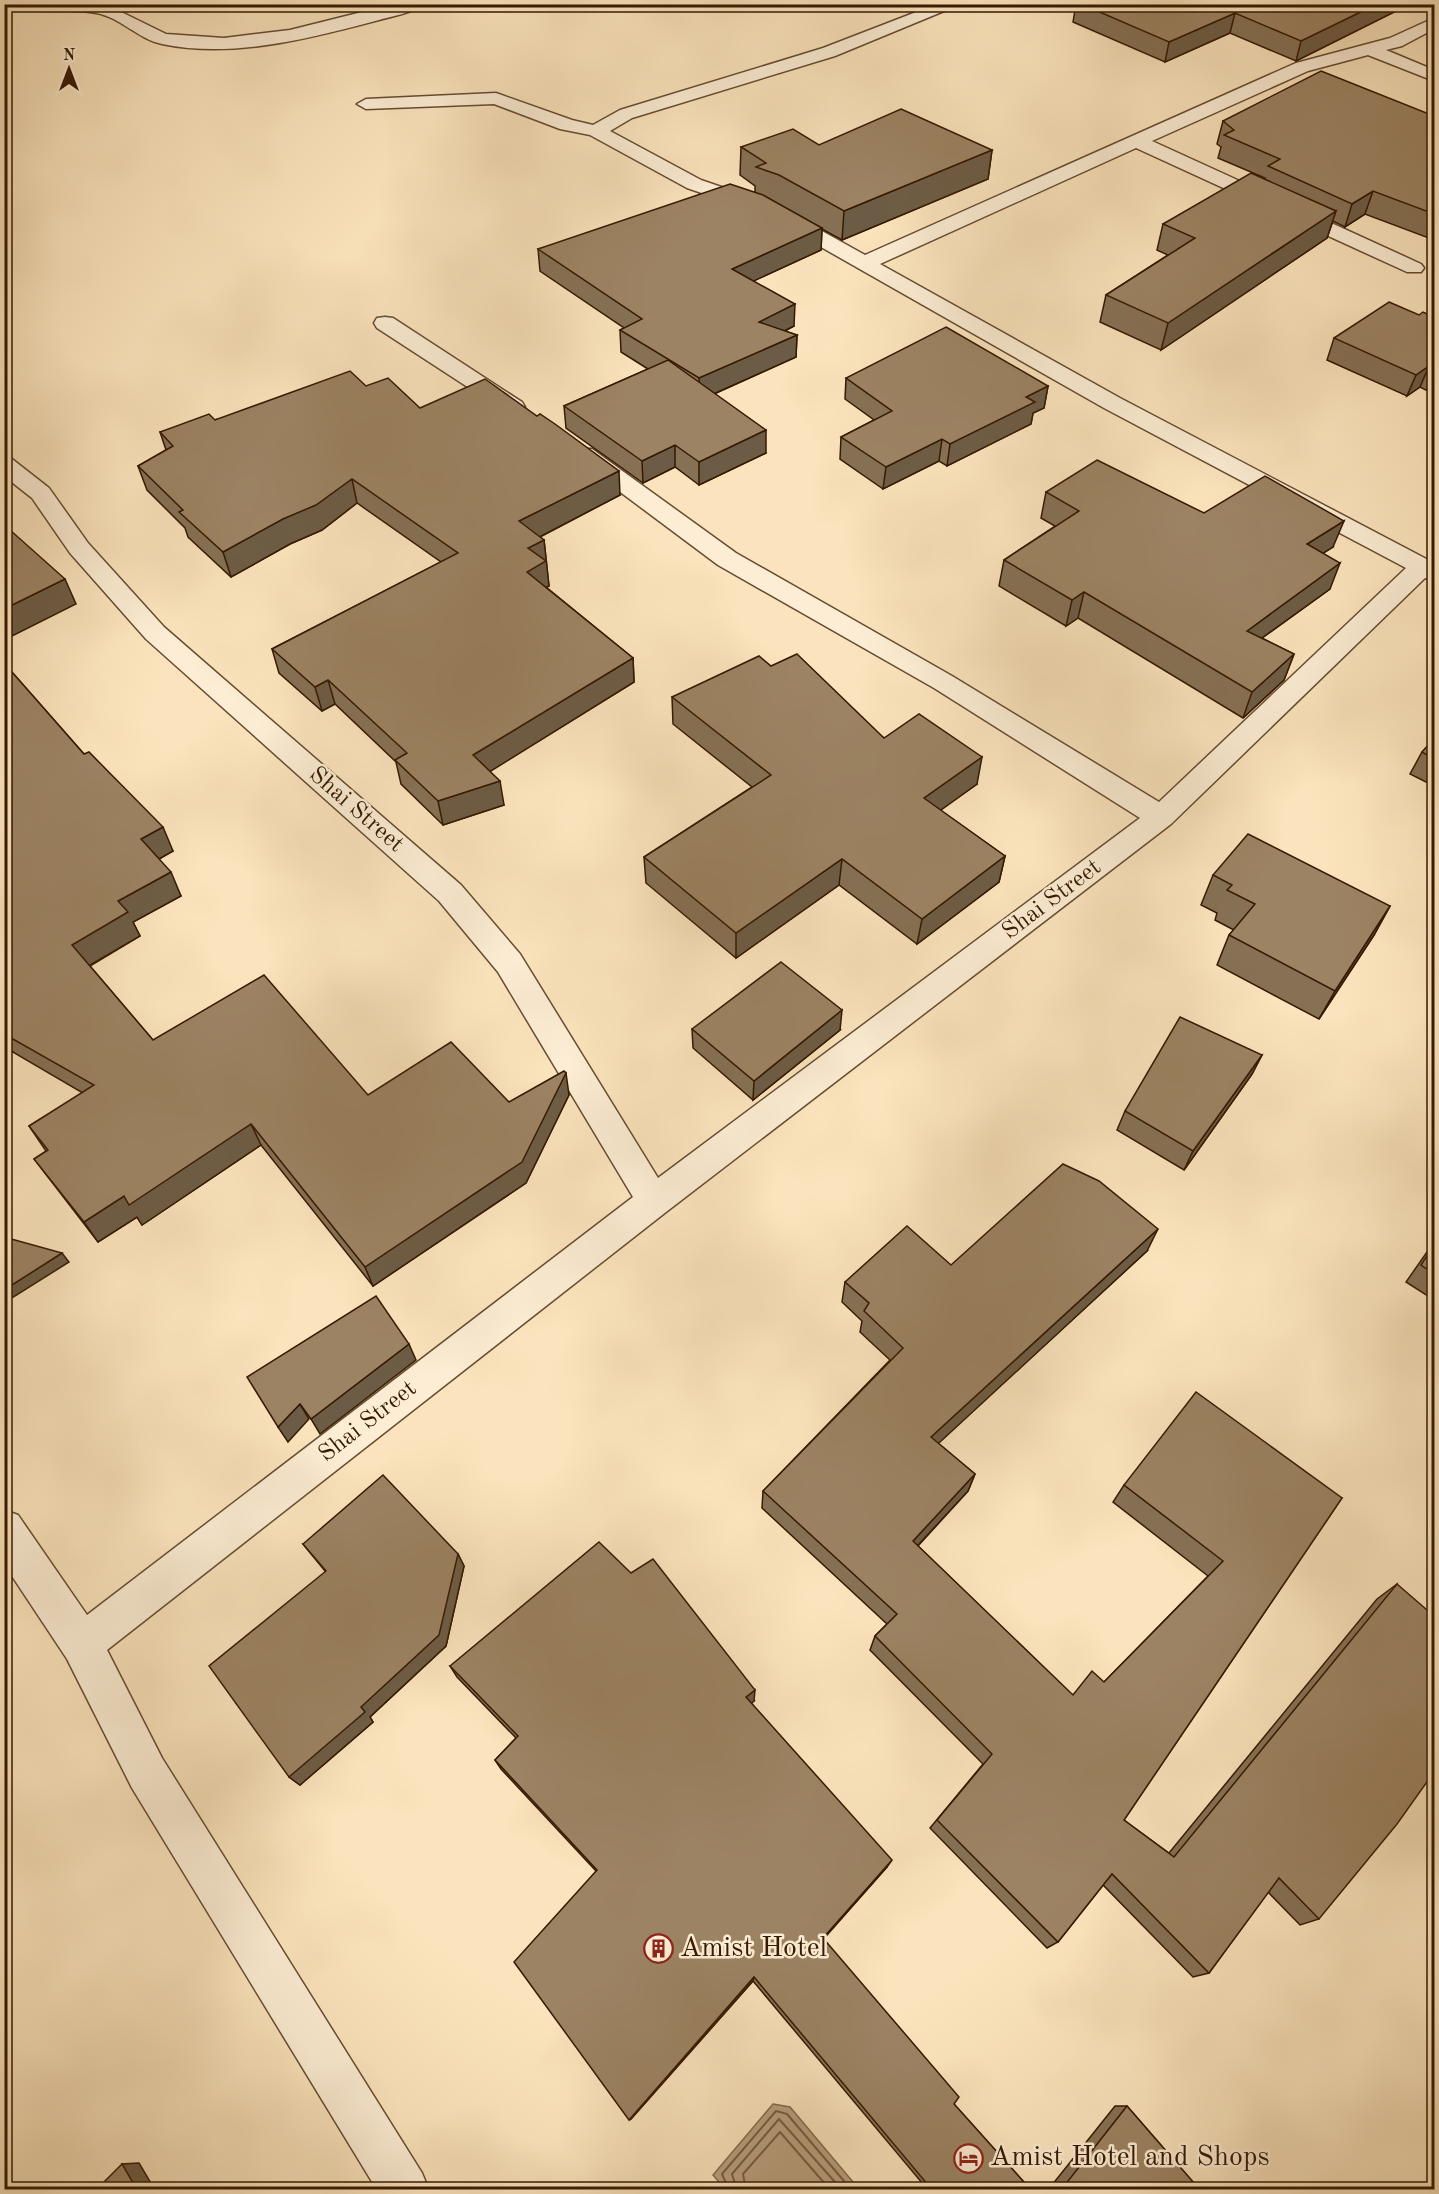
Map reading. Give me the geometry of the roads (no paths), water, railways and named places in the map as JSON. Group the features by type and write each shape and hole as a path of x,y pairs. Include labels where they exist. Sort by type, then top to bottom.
{"street":[{"path":"25,4 100,8 161,39 182,43 217,43 266,38 356,22 413,4"},
{"path":"596,131 626,114 829,52 953,4"},
{"path":"865,263 1302,68 1371,50 1413,36 1434,23"},
{"path":"1371,50 1434,76"},
{"path":"366,104 496,99 567,125 596,131 694,184 770,210 1112,403 1428,570"},
{"path":"1137,141 1414,268"},
{"path":"385,323 538,423"},
{"path":"567,442 727,559 943,682 1161,817"},
{"name":"Shai Street","path":"4,464 40,493 79,548 154,633 450,893 509,963 654,1201"},
{"name":"Shai Street","path":"82,1644 654,1201 1161,817 1428,570"},
{"path":"4,1529 82,1644 147,1773 405,2190"}],"water":[{"path":"773,2104 790,2107 853,2182 847,2189 725,2189 713,2175"}],"place":[{"name":"Amist Hotel","path":"659,1949"},
{"name":"Amist Hotel and Shops","path":"969,2158"}]}
